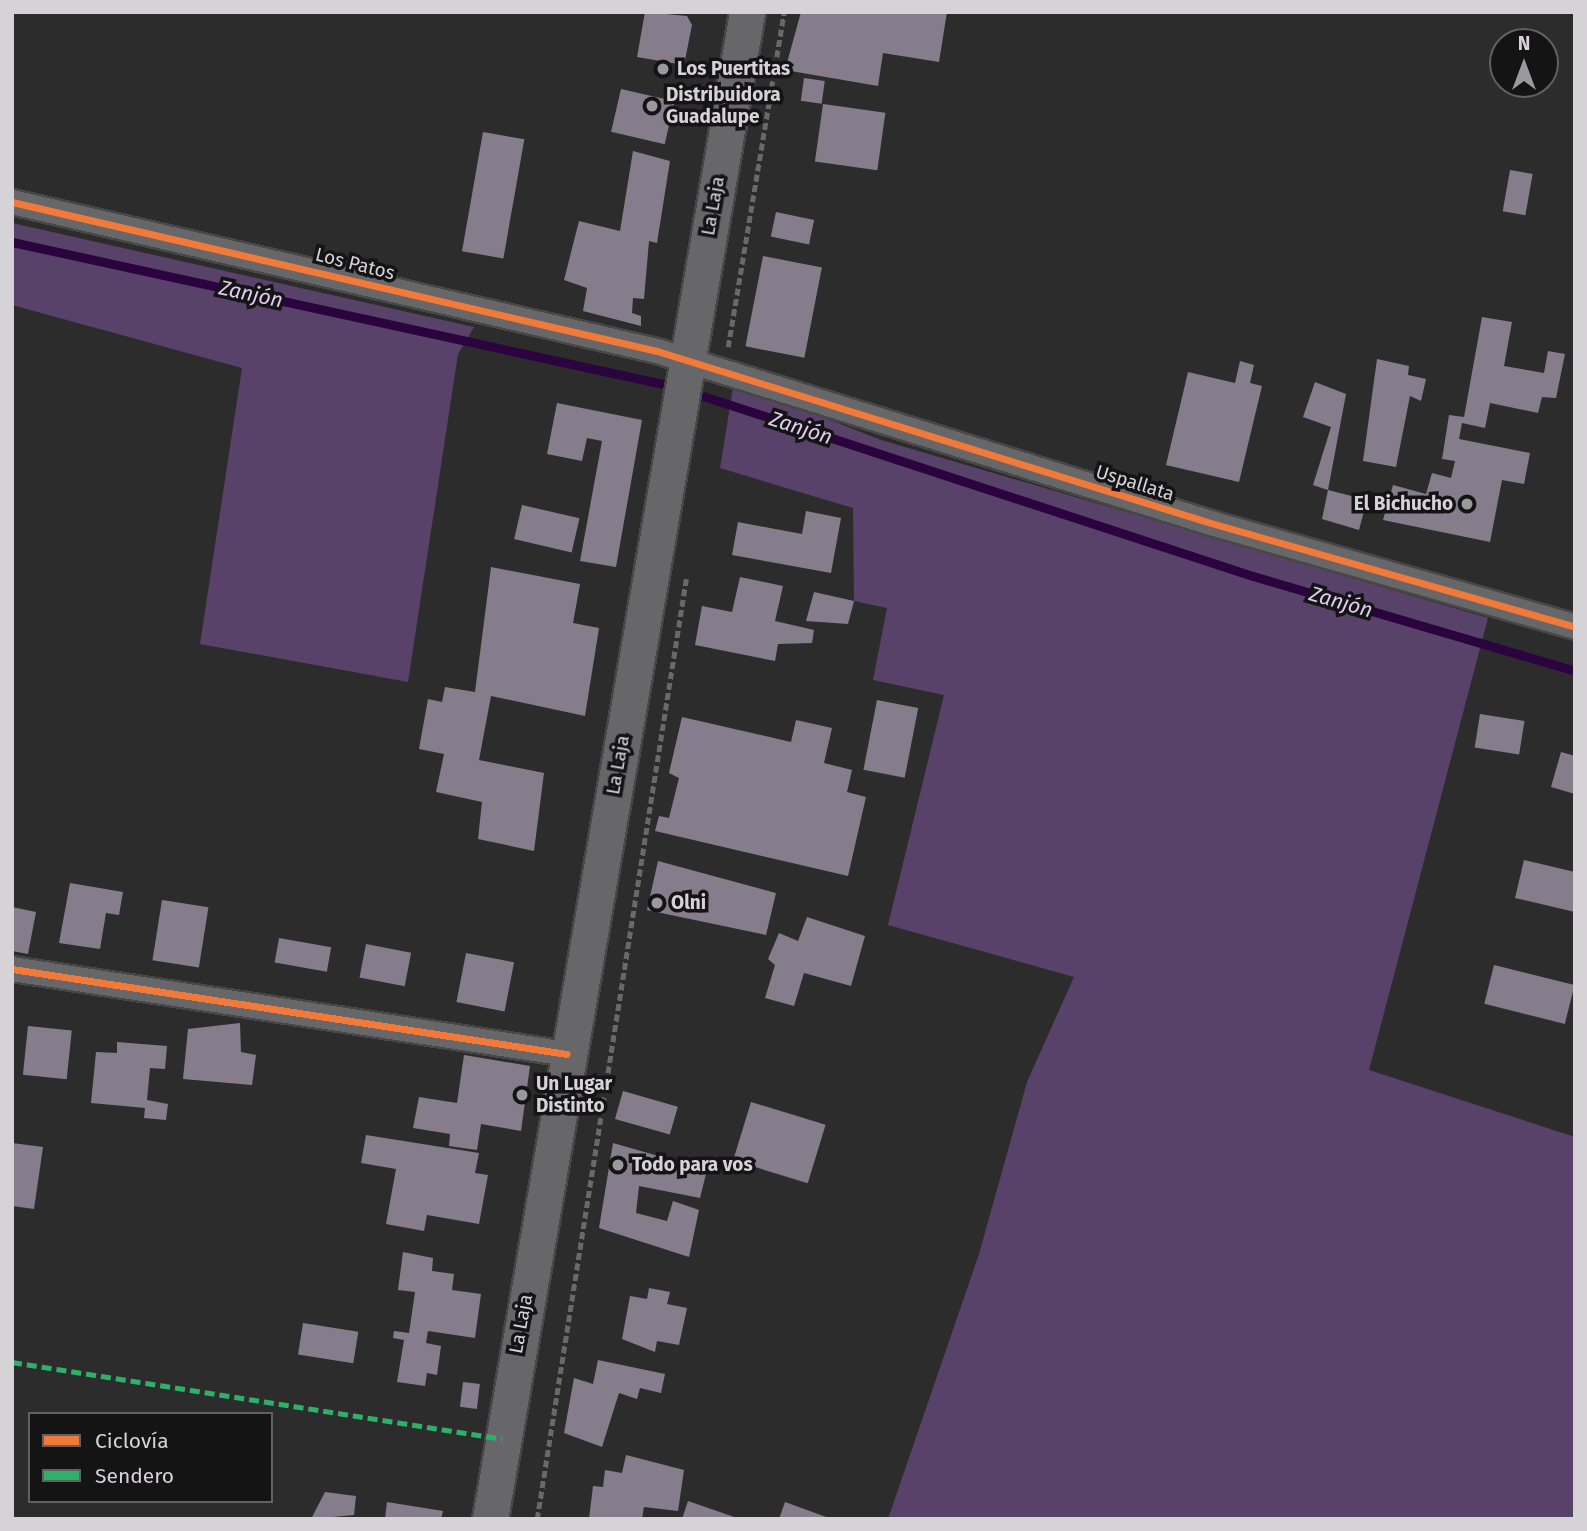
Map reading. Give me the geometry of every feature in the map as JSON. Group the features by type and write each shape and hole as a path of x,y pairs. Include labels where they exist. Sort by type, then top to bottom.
{"main road":[{"name":"La Laja","path":"490,1519 567,1054 677,430 747,12"}],"street":[{"name":"Los Patos","path":"12,202 689,360"},
{"name":"Uspallata","path":"689,360 1211,523 1575,627"},
{"path":"12,969 567,1054"}],"path":[{"path":"723,371 784,12"},
{"path":"537,1519 687,573"}],"shaded area":[{"path":"12,223 474,327 458,354 408,682 200,644 242,368 12,305"},
{"path":"734,382 881,440 1488,618 1369,1070 1575,1137 1575,1519 888,1519 979,1254 1027,1082 1074,977 888,925 944,695 873,680 887,608 854,601 853,508 720,468"}],"building":[{"path":"645,12 687,16 692,25 684,65 637,57"},
{"path":"801,12 947,12 939,62 883,53 878,86 785,70"},
{"path":"804,78 825,81 822,104 801,101"},
{"path":"621,89 675,101 665,144 611,132"},
{"path":"823,104 885,113 877,170 815,161"},
{"path":"483,132 524,139 503,258 462,251"},
{"path":"633,151 670,161 657,243 649,241 644,299 633,298 632,313 641,316 641,326 583,311 587,288 564,280 579,221 620,231"},
{"path":"1510,170 1533,174 1525,215 1503,211"},
{"path":"776,212 814,220 809,245 771,236"},
{"path":"763,256 822,267 804,358 745,346"},
{"path":"1482,317 1512,322 1504,366 1544,373 1548,351 1565,354 1556,398 1542,397 1538,413 1490,403 1485,428 1462,423 1459,439 1530,453 1524,484 1502,480 1490,542 1383,520 1393,485 1426,494 1432,473 1451,478 1455,461 1442,459 1449,415 1464,417"},
{"path":"1377,359 1409,366 1408,375 1426,379 1421,401 1410,396 1396,467 1363,461"},
{"path":"1240,361 1254,365 1250,383 1262,386 1239,482 1166,465 1188,372 1235,383"},
{"path":"1315,382 1346,394 1328,490 1313,485 1331,427 1303,417"},
{"path":"557,403 642,420 616,567 580,561 602,441 587,438 582,461 547,454"},
{"path":"1328,490 1367,500 1359,530 1322,519"},
{"path":"522,505 579,518 572,552 514,539"},
{"path":"806,511 841,518 831,573 732,555 738,522 802,534"},
{"path":"491,567 580,584 573,623 599,628 585,716 491,696 479,760 544,773 534,851 478,839 482,802 436,792 444,754 419,749 428,699 442,702 445,687 475,692"},
{"path":"740,577 783,586 775,621 814,630 812,643 778,644 775,661 695,645 702,606 732,612"},
{"path":"814,592 854,601 848,624 806,621"},
{"path":"877,700 918,708 905,778 863,770"},
{"path":"1480,714 1524,721 1519,755 1475,748"},
{"path":"682,717 791,742 796,720 832,728 824,763 852,770 847,792 866,797 848,876 655,831 659,816 669,818 679,778 669,773"},
{"path":"1561,752 1575,756 1575,794 1551,787"},
{"path":"1524,860 1575,872 1575,912 1515,898"},
{"path":"658,861 776,893 766,935 647,910"},
{"path":"70,883 123,892 119,915 106,913 100,949 59,943"},
{"path":"162,900 208,907 199,968 152,960"},
{"path":"12,907 36,912 28,954 12,951"},
{"path":"807,917 865,936 851,986 804,973 794,1006 765,998 775,965 768,959 779,933 798,941"},
{"path":"279,938 331,947 327,972 275,963"},
{"path":"366,944 411,953 405,986 360,977"},
{"path":"466,953 514,962 505,1011 456,1002"},
{"path":"1494,965 1575,985 1565,1024 1484,1004"},
{"path":"240,1023 241,1052 256,1055 252,1085 183,1079 188,1029"},
{"path":"28,1026 72,1031 67,1079 23,1075"},
{"path":"117,1042 167,1046 165,1069 150,1068 147,1100 168,1104 166,1120 144,1118 145,1108 91,1103 96,1052 117,1053"},
{"path":"464,1055 530,1066 521,1131 481,1124 477,1150 449,1146 450,1134 413,1128 419,1097 457,1103"},
{"path":"623,1091 678,1107 670,1135 615,1119"},
{"path":"751,1102 826,1125 808,1183 733,1160"},
{"path":"366,1135 479,1153 475,1173 488,1175 479,1224 427,1215 424,1231 386,1224 396,1169 361,1163"},
{"path":"12,1143 43,1147 34,1209 12,1206"},
{"path":"613,1143 707,1170 700,1198 639,1186 636,1213 667,1221 673,1201 699,1210 689,1257 599,1228"},
{"path":"403,1252 433,1258 432,1271 454,1274 452,1290 481,1294 475,1338 428,1331 426,1343 441,1346 437,1375 427,1373 425,1386 397,1382 404,1340 393,1338 394,1331 409,1333 415,1292 398,1290"},
{"path":"649,1288 670,1292 667,1304 687,1308 679,1345 657,1341 655,1352 622,1339 630,1296 647,1299"},
{"path":"303,1323 358,1332 353,1363 298,1355"},
{"path":"598,1360 665,1374 661,1393 640,1388 637,1399 619,1393 602,1447 564,1433 574,1378 593,1384"},
{"path":"463,1382 480,1384 477,1409 460,1407"},
{"path":"626,1455 684,1470 678,1511 644,1507 642,1519 589,1519 593,1486 603,1487 605,1470 622,1473"},
{"path":"325,1492 356,1496 354,1515 311,1519"},
{"path":"688,1501 737,1518 737,1519 682,1519"},
{"path":"387,1502 443,1511 441,1519 385,1519"},
{"path":"785,1502 829,1518 829,1519 779,1519"}],"waterway":[{"name":"Zanjón","path":"12,242 677,387"},
{"name":"Zanjón","path":"691,392 1253,576 1575,671"}],"marked path":[{"path":"12,1362 502,1439"}],"cycle path":[{"path":"12,202 657,351 1211,523 1575,627"},
{"path":"12,969 567,1054"}],"place":[{"name":"Los Puertitas","path":"663,69"},
{"name":"Distribuidora Guadalupe","path":"652,106"},
{"name":"El Bichucho","path":"1467,504"},
{"name":"Olni","path":"657,903"},
{"name":"Un Lugar Distinto","path":"522,1095"},
{"name":"Todo para vos","path":"618,1165"}]}
